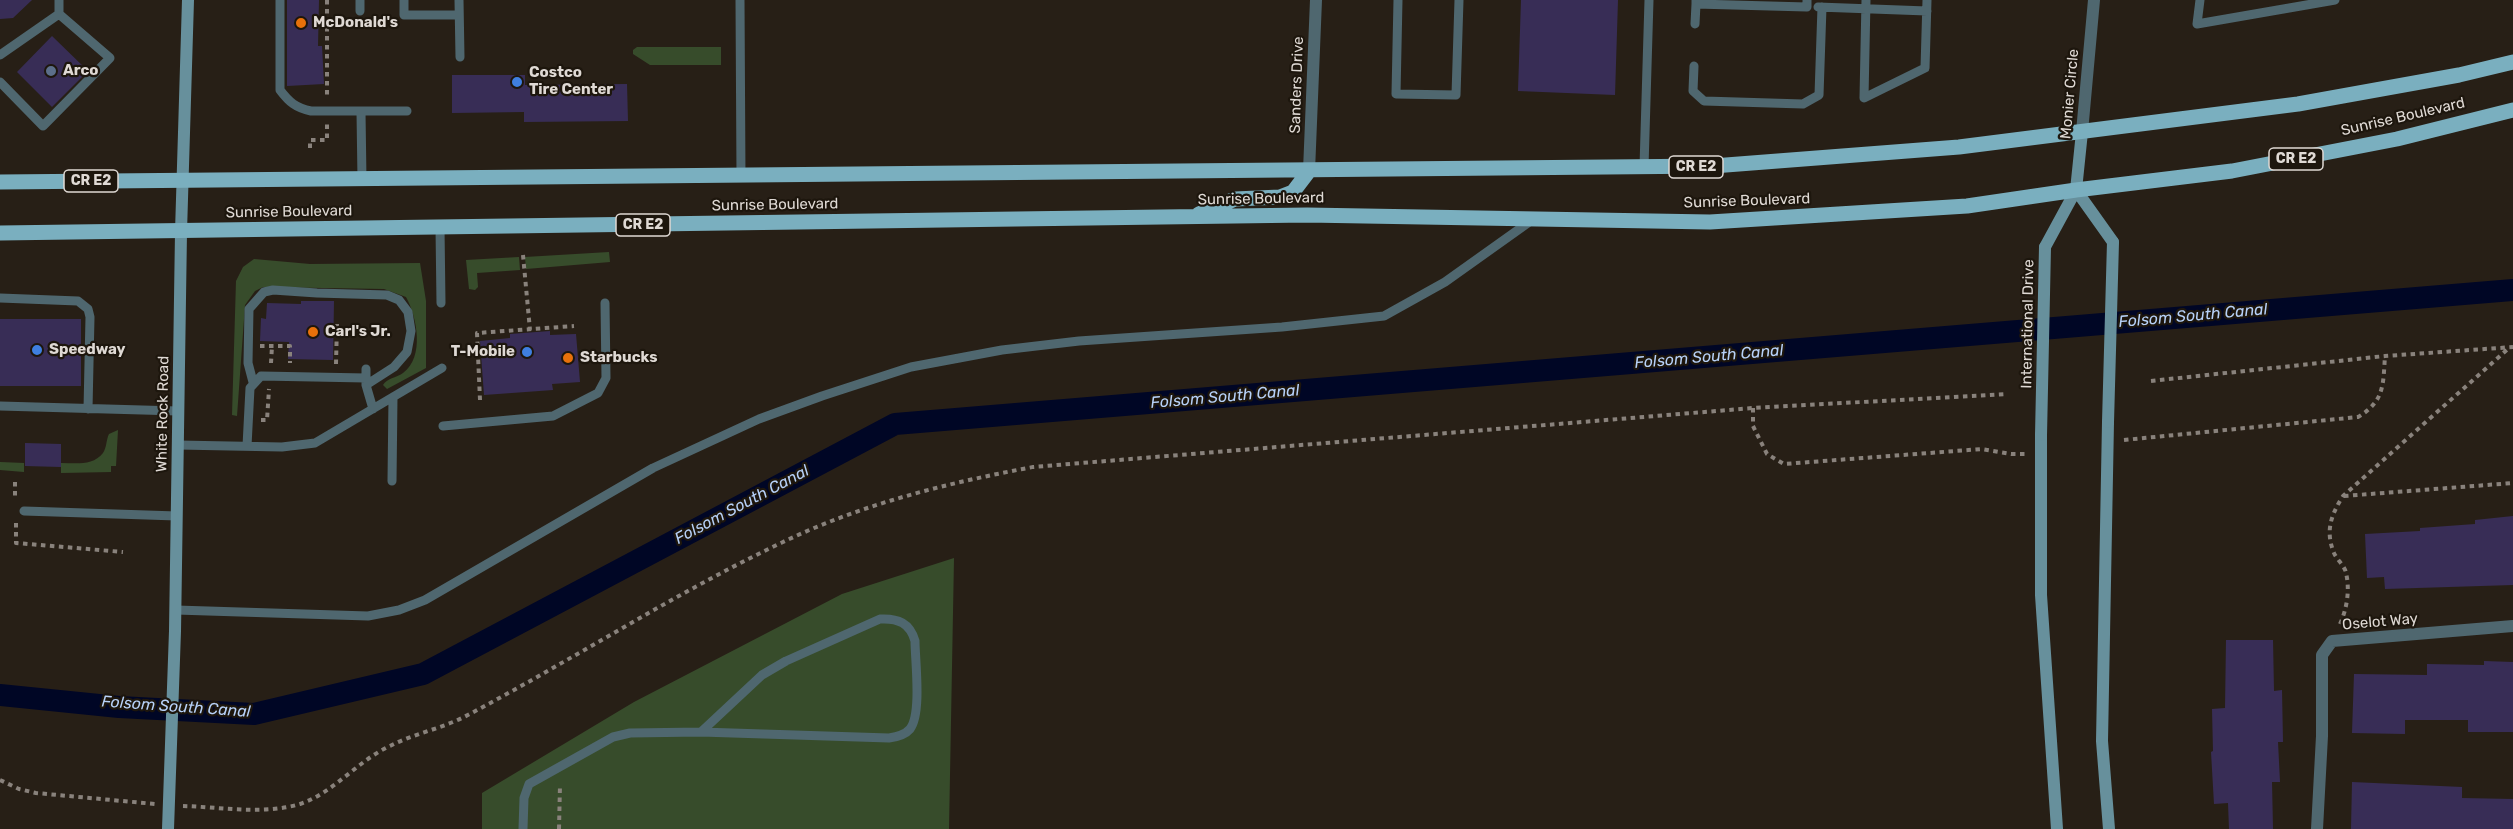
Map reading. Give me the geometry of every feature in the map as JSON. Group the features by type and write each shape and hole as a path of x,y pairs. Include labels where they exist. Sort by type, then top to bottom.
{"main road":[{"name":"White Rock Road","path":"168,829 176,609 182,181 188,0"},
{"name":"Sunrise Boulevard","path":"0,182 1713,166 1959,147 2298,104 2459,75 2513,62"},
{"name":"Sunrise Boulevard","path":"0,233 1307,215 1710,222 1967,206 2232,171 2397,139 2513,110"},
{"name":"Monier Circle","path":"2076,190 2082,132"},
{"path":"1191,217 1235,199 1280,197 1293,192 1309,171"},
{"path":"2076,190 2114,242 2102,741 2109,829"},
{"name":"International Drive","path":"2057,829 2041,595 2040,453 2045,248 2076,190"}],"street":[{"name":"Sanders Drive","path":"1309,171 1316,0"},
{"name":"Monier Circle","path":"2082,132 2094,0"},
{"name":"Oselot Way","path":"2316,829 2322,736 2322,655 2332,641 2513,626"}],"lane":[{"path":"0,82 43,126 110,58 59,14 59,0"},
{"path":"280,0 280,90 288,101 298,108 327,111 407,111"},
{"path":"360,0 360,11"},
{"path":"404,0 404,15 459,15"},
{"path":"459,0 460,57"},
{"path":"740,0 741,176"},
{"path":"1398,0 1396,94 1456,95 1459,0"},
{"path":"1644,167 1649,0"},
{"path":"1866,4 1864,98 1925,68 1927,0"},
{"path":"2200,0 2198,24 2335,0"},
{"path":"1695,24 1696,2 1807,3 1822,7 1866,4 1927,11"},
{"path":"1694,66 1693,91 1704,101 1803,104 1819,95 1822,7"},
{"path":"0,55 59,14"},
{"path":"361,112 362,180"},
{"path":"176,609 368,616 399,610 425,600 653,468 759,419 822,396 911,367 1002,350 1079,341 1282,327 1384,316 1445,282 1532,220"},
{"path":"440,228 441,303"},
{"path":"247,446 250,388 261,376 366,377 394,367 407,352 411,331 408,312 399,300 387,295 273,290 264,292 249,309 248,363 254,382"},
{"path":"0,298 78,301 88,309 90,317 88,409"},
{"path":"443,426 553,416 598,393 606,378 605,303"},
{"path":"178,445 282,447 315,443 442,368"},
{"path":"366,377 373,408"},
{"path":"392,481 393,397"},
{"path":"0,406 178,411"},
{"path":"20,512 177,516"},
{"path":"524,829 524,798 529,784 613,737 630,733 701,732 897,737 910,729 916,712 915,641 912,631 897,620 880,619 786,661 762,675 701,732"}],"path":[{"path":"310,148 310,140 327,140 327,0"},
{"path":"523,255 530,330"},
{"path":"324,366 336,366 337,324"},
{"path":"480,400 477,333 574,326"},
{"path":"256,346 290,346 290,364 301,364"},
{"path":"2151,381 2385,356 2512,347"},
{"path":"2332,641 2347,610 2346,572 2335,554 2328,532 2333,511 2343,496 2512,347"},
{"path":"2108,441 2358,417 2371,409 2382,392 2385,356"},
{"path":"0,780 19,789 36,793 169,806 272,809 309,800 328,790 373,755 390,745 461,719 784,541 890,500 964,480 1033,467 1754,408 2007,394"},
{"path":"1754,408 1753,426 1767,454 1784,464 1982,449 2011,454 2040,453"},
{"path":"15,482 15,503"},
{"path":"2343,496 2513,483"},
{"path":"20,512 16,543 123,552"},
{"path":"559,829 560,785"}],"green space":[{"path":"637,47 721,47 721,65 650,65 633,54 633,50"},
{"path":"609,252 610,262 526,269 525,257"},
{"path":"519,257 520,270 477,273 478,287 475,290 469,289 466,260"},
{"path":"254,259 310,264 420,263 426,301 426,368 387,389 383,385 410,366 417,347 416,326 406,297 384,289 263,287 255,291 245,305 237,416 232,415 236,281 243,267"},
{"path":"118,430 116,466 111,466 111,472 61,473 61,463 84,463 99,457 104,451 109,434"},
{"path":"0,462 24,463 24,472 0,470"},
{"path":"954,558 949,829 482,829 482,793 634,702 842,594"}],"building":[{"path":"0,0 32,0 13,18 0,19"},
{"name":"McDonald's","path":"287,0 319,0 318,46 322,46 324,84 287,86"},
{"path":"1521,0 1618,0 1615,95 1518,91"},
{"path":"52,36 88,71 52,107 17,72"},
{"path":"452,75 525,75 525,85 627,84 628,121 524,122 524,112 452,113"},
{"path":"301,301 334,301 333,360 288,359 289,342 260,341 261,318 266,319 267,303 301,304"},
{"path":"0,319 81,319 81,386 0,386"},
{"path":"550,331 550,335 576,334 580,382 552,384 553,390 484,395 480,341 510,338 510,334"},
{"path":"25,443 61,444 61,467 25,466"},
{"path":"2513,516 2513,585 2385,589 2384,577 2367,578 2365,534 2420,531 2420,528 2475,524 2475,520"},
{"path":"2226,640 2273,640 2274,691 2282,690 2283,742 2278,742 2280,782 2272,782 2273,829 2229,829 2228,803 2214,804 2211,752 2213,751 2212,709 2225,708"},
{"path":"2484,661 2513,662 2513,732 2468,732 2468,720 2405,720 2405,734 2352,733 2354,674 2427,675 2427,664 2484,665"},
{"path":"2352,782 2462,787 2462,798 2513,799 2513,829 2351,829"}],"waterway":[{"name":"Folsom South Canal","path":"0,695 119,707 254,714 423,674 895,424 2513,290"}],"place":[{"name":"McDonald's","path":"301,23"},
{"name":"Arco","path":"51,71"},
{"name":"Costco Tire Center","path":"517,82"},
{"name":"Carl's Jr.","path":"313,332"},
{"name":"Speedway","path":"37,350"},
{"name":"T-Mobile","path":"527,352"},
{"name":"Starbucks","path":"568,358"}]}
